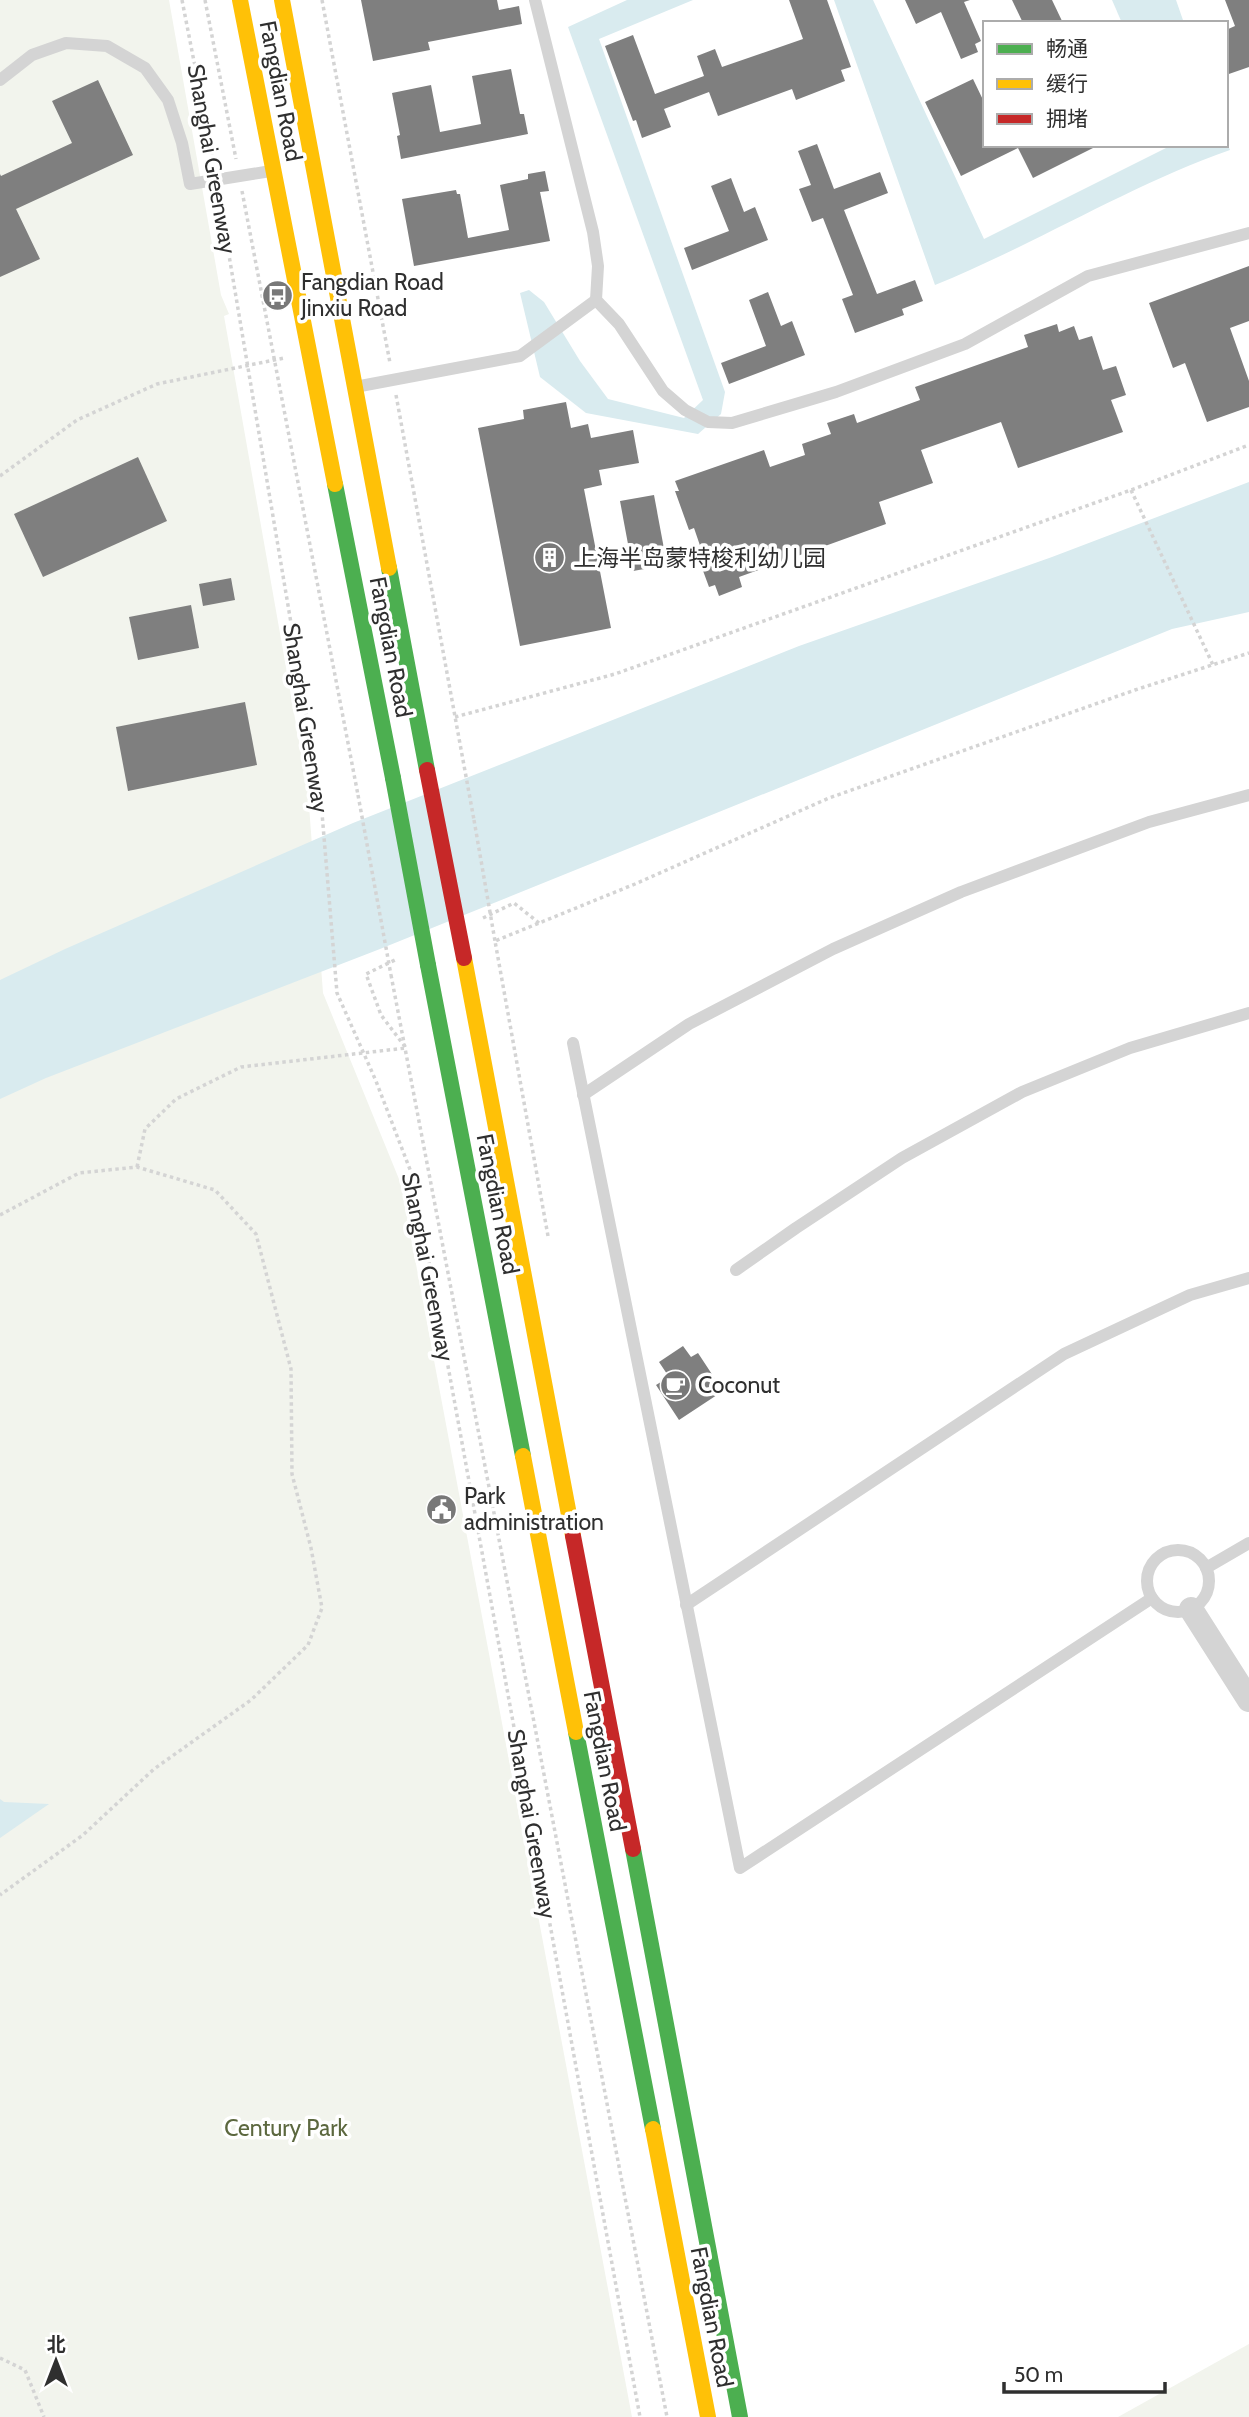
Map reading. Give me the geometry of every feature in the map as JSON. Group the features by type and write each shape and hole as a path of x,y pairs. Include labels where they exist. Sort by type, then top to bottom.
{"main road":[{"name":"Fangdian Road","path":"240,0 393,778 708,2417"},
{"name":"Fangdian Road","path":"282,0 740,2417"}],"street":[{"path":"1191,1609 1249,1700"}],"lane":[{"path":"534,0 593,232 598,266 596,300 619,324 663,391 685,410 708,422 733,423 836,392 965,344 1088,276 1249,233"},
{"path":"0,80 32,55 66,43 107,46 145,68 168,100 182,143 190,184 274,171"},
{"path":"355,387 520,356 596,300"},
{"path":"583,1095 689,1024 845,943 961,892 1149,822 1249,795"},
{"path":"736,1270 902,1158 1021,1092 1130,1048 1249,1013"},
{"path":"573,1043 740,1868 1152,1598"},
{"path":"686,1605 1064,1354 1190,1295 1249,1278"},
{"path":"1206,1568 1249,1543"},
{"path":"1176,1550 1188,1552 1198,1558 1206,1568 1209,1579 1207,1592 1201,1602 1191,1609 1168,1611 1157,1605 1152,1598 1147,1583 1148,1572 1154,1561 1164,1553 1176,1550"}],"path":[{"name":"Shanghai Greenway","path":"182,0 217,179 321,801 337,993 414,1180 640,2417"},
{"path":"205,0 667,2417"},
{"path":"323,0 495,941 635,884 829,798 1135,690 1249,653"},
{"path":"0,476 77,421 158,384 310,353"},
{"path":"456,717 615,674 1131,490 1249,444"},
{"path":"1131,490 1213,665"},
{"path":"137,1167 145,1129 176,1099 241,1067 405,1048"},
{"path":"0,1215 79,1173 137,1167 215,1190 256,1234 291,1369 292,1474 311,1548 322,1608 307,1645 251,1700 154,1769 83,1835 0,1895"},
{"path":"0,2358 25,2370 44,2417"}],"green space":[{"name":"Century Park","path":"0,0 169,0 221,295 229,314 224,316 308,792 323,993 401,1184 632,2417 0,2417"},
{"path":"1249,2344 1249,2417 1118,2417"}],"shaded area":[{"path":"627,0 693,0 599,39 725,392 721,414 698,434 586,413 540,377 520,293 529,290 544,302 580,361 608,399 684,418 703,400 568,27"},
{"path":"834,0 873,0 984,239 1168,147 1228,145 1230,150 1192,164 935,285"},
{"path":"1112,0 1176,0 1183,21 1121,21"},
{"path":"1249,482 1249,612 1172,629 380,949 46,1078 0,1099 0,980 353,823 799,646 1052,557"},
{"path":"0,1799 4,1802 49,1804 0,1838"}],"building":[{"path":"361,0 497,0 499,10 519,6 522,24 428,42 430,50 373,61"},
{"path":"789,0 827,0 851,67 841,70 845,81 796,100 792,89 718,116 709,92 664,109 671,127 642,138 605,46 633,35 655,94 704,76 697,56 715,49 722,67 803,39"},
{"path":"905,0 970,0 964,2 981,41 975,44 978,52 961,59 941,12 916,24"},
{"path":"1012,0 1052,0 1062,21 1022,21"},
{"path":"1225,0 1249,0 1249,67 1228,74 1228,29 1235,26"},
{"path":"511,69 520,114 524,114 528,134 401,159 397,136 400,135 392,93 431,85 440,132 481,124 472,76"},
{"path":"973,79 983,100 983,147 1095,147 1033,178 1018,148 961,176 925,102"},
{"path":"98,80 133,155 16,209 40,259 0,277 0,174 1,176 72,143 52,101"},
{"path":"817,144 834,189 880,172 888,193 844,210 877,294 915,280 923,301 902,309 904,315 855,333 842,299 853,295 823,218 812,222 799,189 811,185 798,151"},
{"path":"545,171 549,191 540,192 550,241 414,266 402,199 456,190 457,194 460,194 468,238 509,230 500,185 528,179 528,174"},
{"path":"731,178 744,212 755,207 768,240 692,270 684,248 729,231 711,186"},
{"path":"1249,266 1249,321 1230,328 1249,381 1249,407 1207,422 1185,363 1173,368 1149,303"},
{"path":"768,292 781,326 792,321 805,355 729,384 721,363 766,346 749,300"},
{"path":"1057,324 1059,332 1074,326 1079,340 1092,336 1103,370 1116,366 1126,395 1111,400 1123,432 1018,468 1001,422 921,450 933,483 879,502 886,524 739,577 742,587 719,596 715,585 709,587 702,568 707,566 694,528 689,530 675,491 679,491 675,481 764,450 770,467 805,455 802,444 831,434 827,423 854,414 857,423 920,400 915,387 1028,347 1024,335"},
{"name":"上海半岛蒙特梭利幼儿园","path":"566,402 571,428 588,424 591,438 633,430 639,463 599,470 602,485 584,489 611,628 520,646 478,428 524,419 523,410"},
{"path":"138,457 167,521 43,577 14,514"},
{"path":"654,495 667,565 633,571 620,501"},
{"path":"231,578 235,600 203,606 199,584"},
{"path":"191,605 199,648 138,660 129,617"},
{"path":"245,702 257,765 128,791 116,727"},
{"path":"683,1346 691,1357 698,1353 723,1391 679,1420 656,1385 669,1377 659,1362"}],"traffic: fast":[{"path":"335,484 393,778"},
{"path":"389,568 427,770"},
{"path":"393,778 428,965"},
{"path":"428,965 523,1456"},
{"path":"576,1732 653,2129"},
{"path":"633,1849 740,2417"}],"traffic: slow":[{"path":"240,0 335,484"},
{"path":"282,0 389,568"},
{"path":"464,958 573,1536"},
{"path":"523,1456 576,1732"},
{"path":"653,2129 708,2417"}],"traffic: jam":[{"path":"427,770 464,958"},
{"path":"573,1536 633,1849"}],"place":[{"name":"Fangdian Road Jinxiu Road","path":"278,295"},
{"name":"上海半岛蒙特梭利幼儿园","path":"550,558"},
{"name":"Coconut","path":"675,1385"},
{"name":"Park administration","path":"441,1509"}]}
